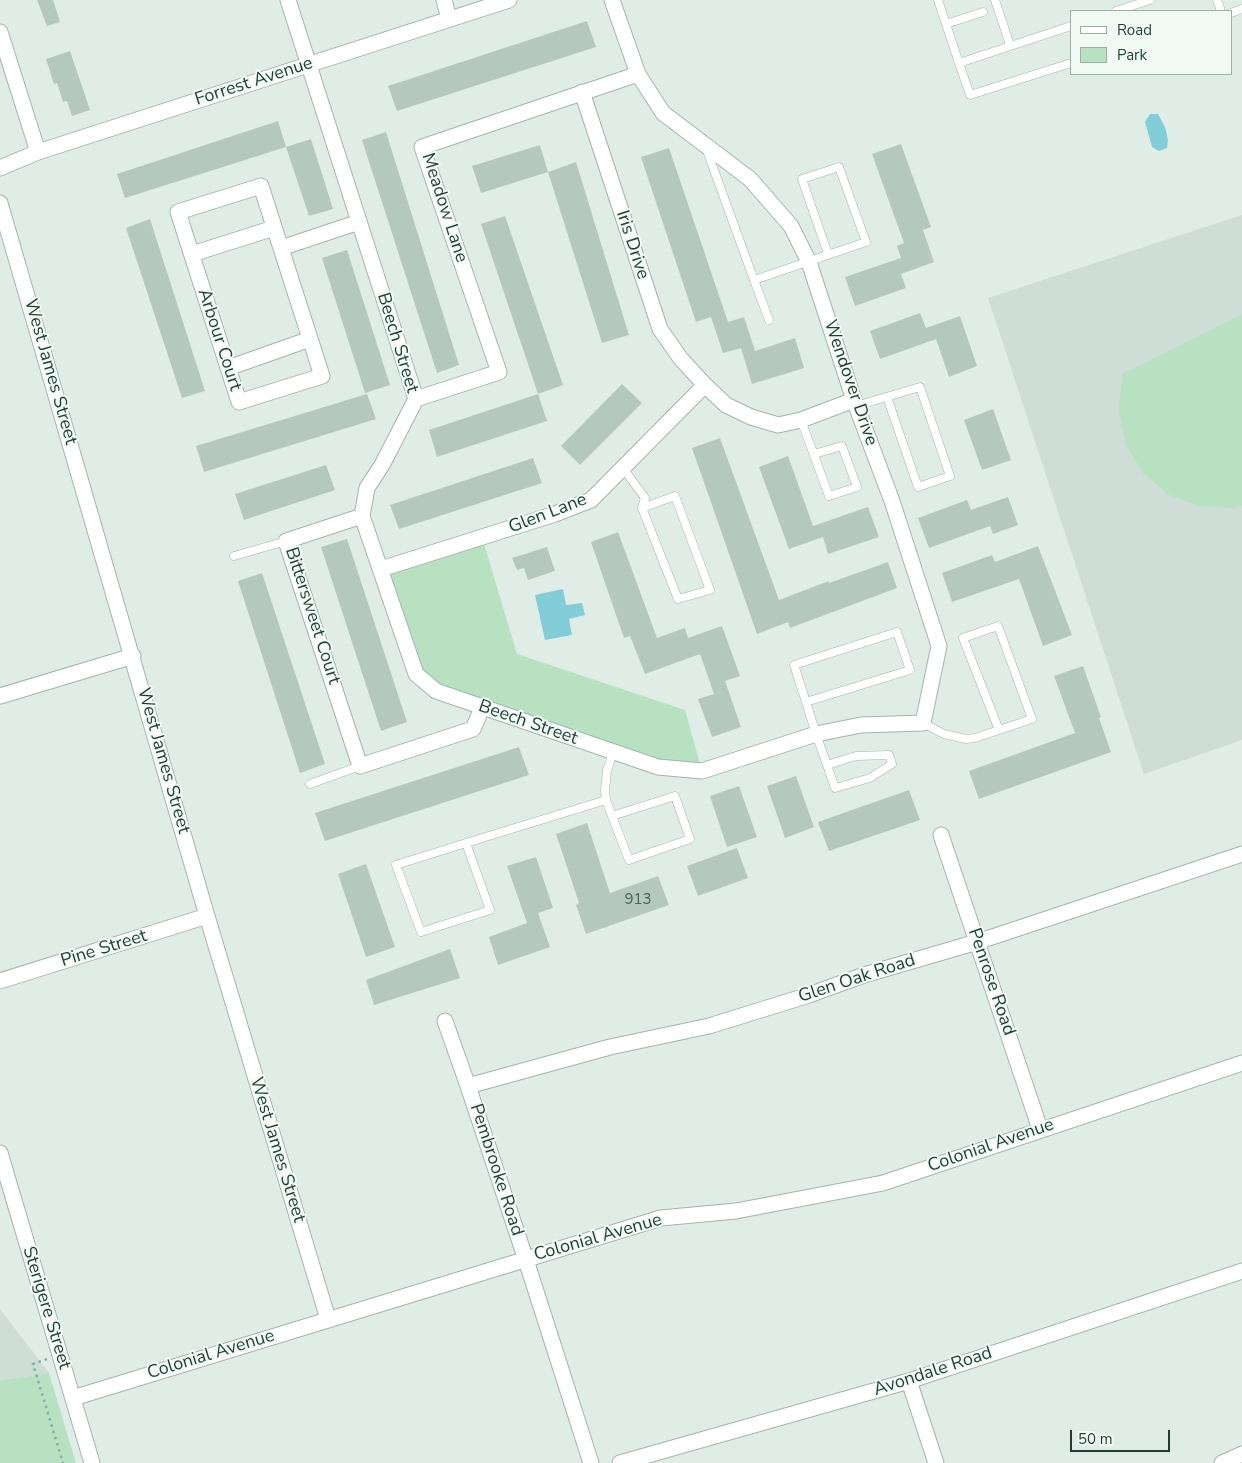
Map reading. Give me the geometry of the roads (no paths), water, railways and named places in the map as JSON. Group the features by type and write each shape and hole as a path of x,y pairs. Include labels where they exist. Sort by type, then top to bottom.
{"street":[{"name":"Beech Street","path":"288,0 416,400 382,465 367,488 362,516 416,674 436,691 658,767 702,771 816,734"},
{"path":"444,0 449,19"},
{"name":"Forrest Avenue","path":"0,168 38,152 509,0"},
{"name":"Wendover Drive","path":"612,0 638,74 664,113 750,179 791,226 809,262 855,403 892,501 940,646 923,723"},
{"path":"0,32 38,152"},
{"name":"Meadow Lane","path":"416,400 499,372 422,147 638,74"},
{"name":"Iris Drive","path":"582,92 660,328 681,359 726,405 751,417 778,426 855,403"},
{"name":"Arbour Court","path":"261,186 274,228 322,376 239,402 178,212 261,186"},
{"name":"West James Street","path":"0,203 207,916 328,1319"},
{"path":"281,248 359,222"},
{"path":"192,254 274,228"},
{"path":"228,368 310,339"},
{"name":"Glen Lane","path":"381,569 555,514 591,500 705,385"},
{"name":"Bittersweet Court","path":"360,766 286,541 362,516"},
{"path":"0,696 133,656"},
{"path":"360,766 473,729 482,708"},
{"path":"816,734 860,725 923,723"},
{"name":"Penrose Road","path":"941,835 1040,1130"},
{"name":"Glen Oak Road","path":"468,1086 610,1046 709,1026 977,942 1242,854"},
{"name":"Pine Street","path":"0,981 207,916"},
{"name":"Pembrooke Road","path":"445,1021 526,1260 591,1463"},
{"name":"Colonial Avenue","path":"73,1398 661,1218 736,1211 883,1183 1242,1063"},
{"name":"Sterigere Street","path":"0,1153 92,1463"},
{"name":"Avondale Road","path":"620,1463 909,1381 1242,1271"},
{"path":"909,1381 936,1463"},
{"path":"1222,1463 1242,1454"}],"lane":[{"path":"938,0 970,95 1070,63"},
{"path":"995,0 1010,45"},
{"path":"1119,10 1145,1"},
{"path":"946,24 983,12"},
{"path":"959,62 1070,26"},
{"path":"705,146 769,320"},
{"path":"754,280 866,242 839,167 802,178 828,254"},
{"path":"855,403 887,397 920,387 950,476 918,487 887,397"},
{"path":"801,420 830,496 857,487 842,446 814,454"},
{"path":"623,468 645,498 642,508 678,600 710,590 675,496 642,508"},
{"path":"234,556 286,541"},
{"path":"923,723 944,734 966,739 975,738 998,730 1032,718 998,626 963,638 998,730"},
{"path":"806,702 910,670 897,632 794,665 816,734 835,788 870,778 892,764 889,755 881,755 856,756 827,765"},
{"path":"612,816 674,796 690,839 629,860 612,816 606,800 605,790 613,752"},
{"path":"310,784 360,766"},
{"path":"466,843 490,910 421,932 396,865 466,843 606,800"}],"water":[{"path":"1150,114 1158,114 1165,127 1168,140 1167,148 1159,151 1152,147 1145,122"},
{"path":"563,589 566,605 582,603 585,615 569,619 572,635 545,640 535,595"}]}
